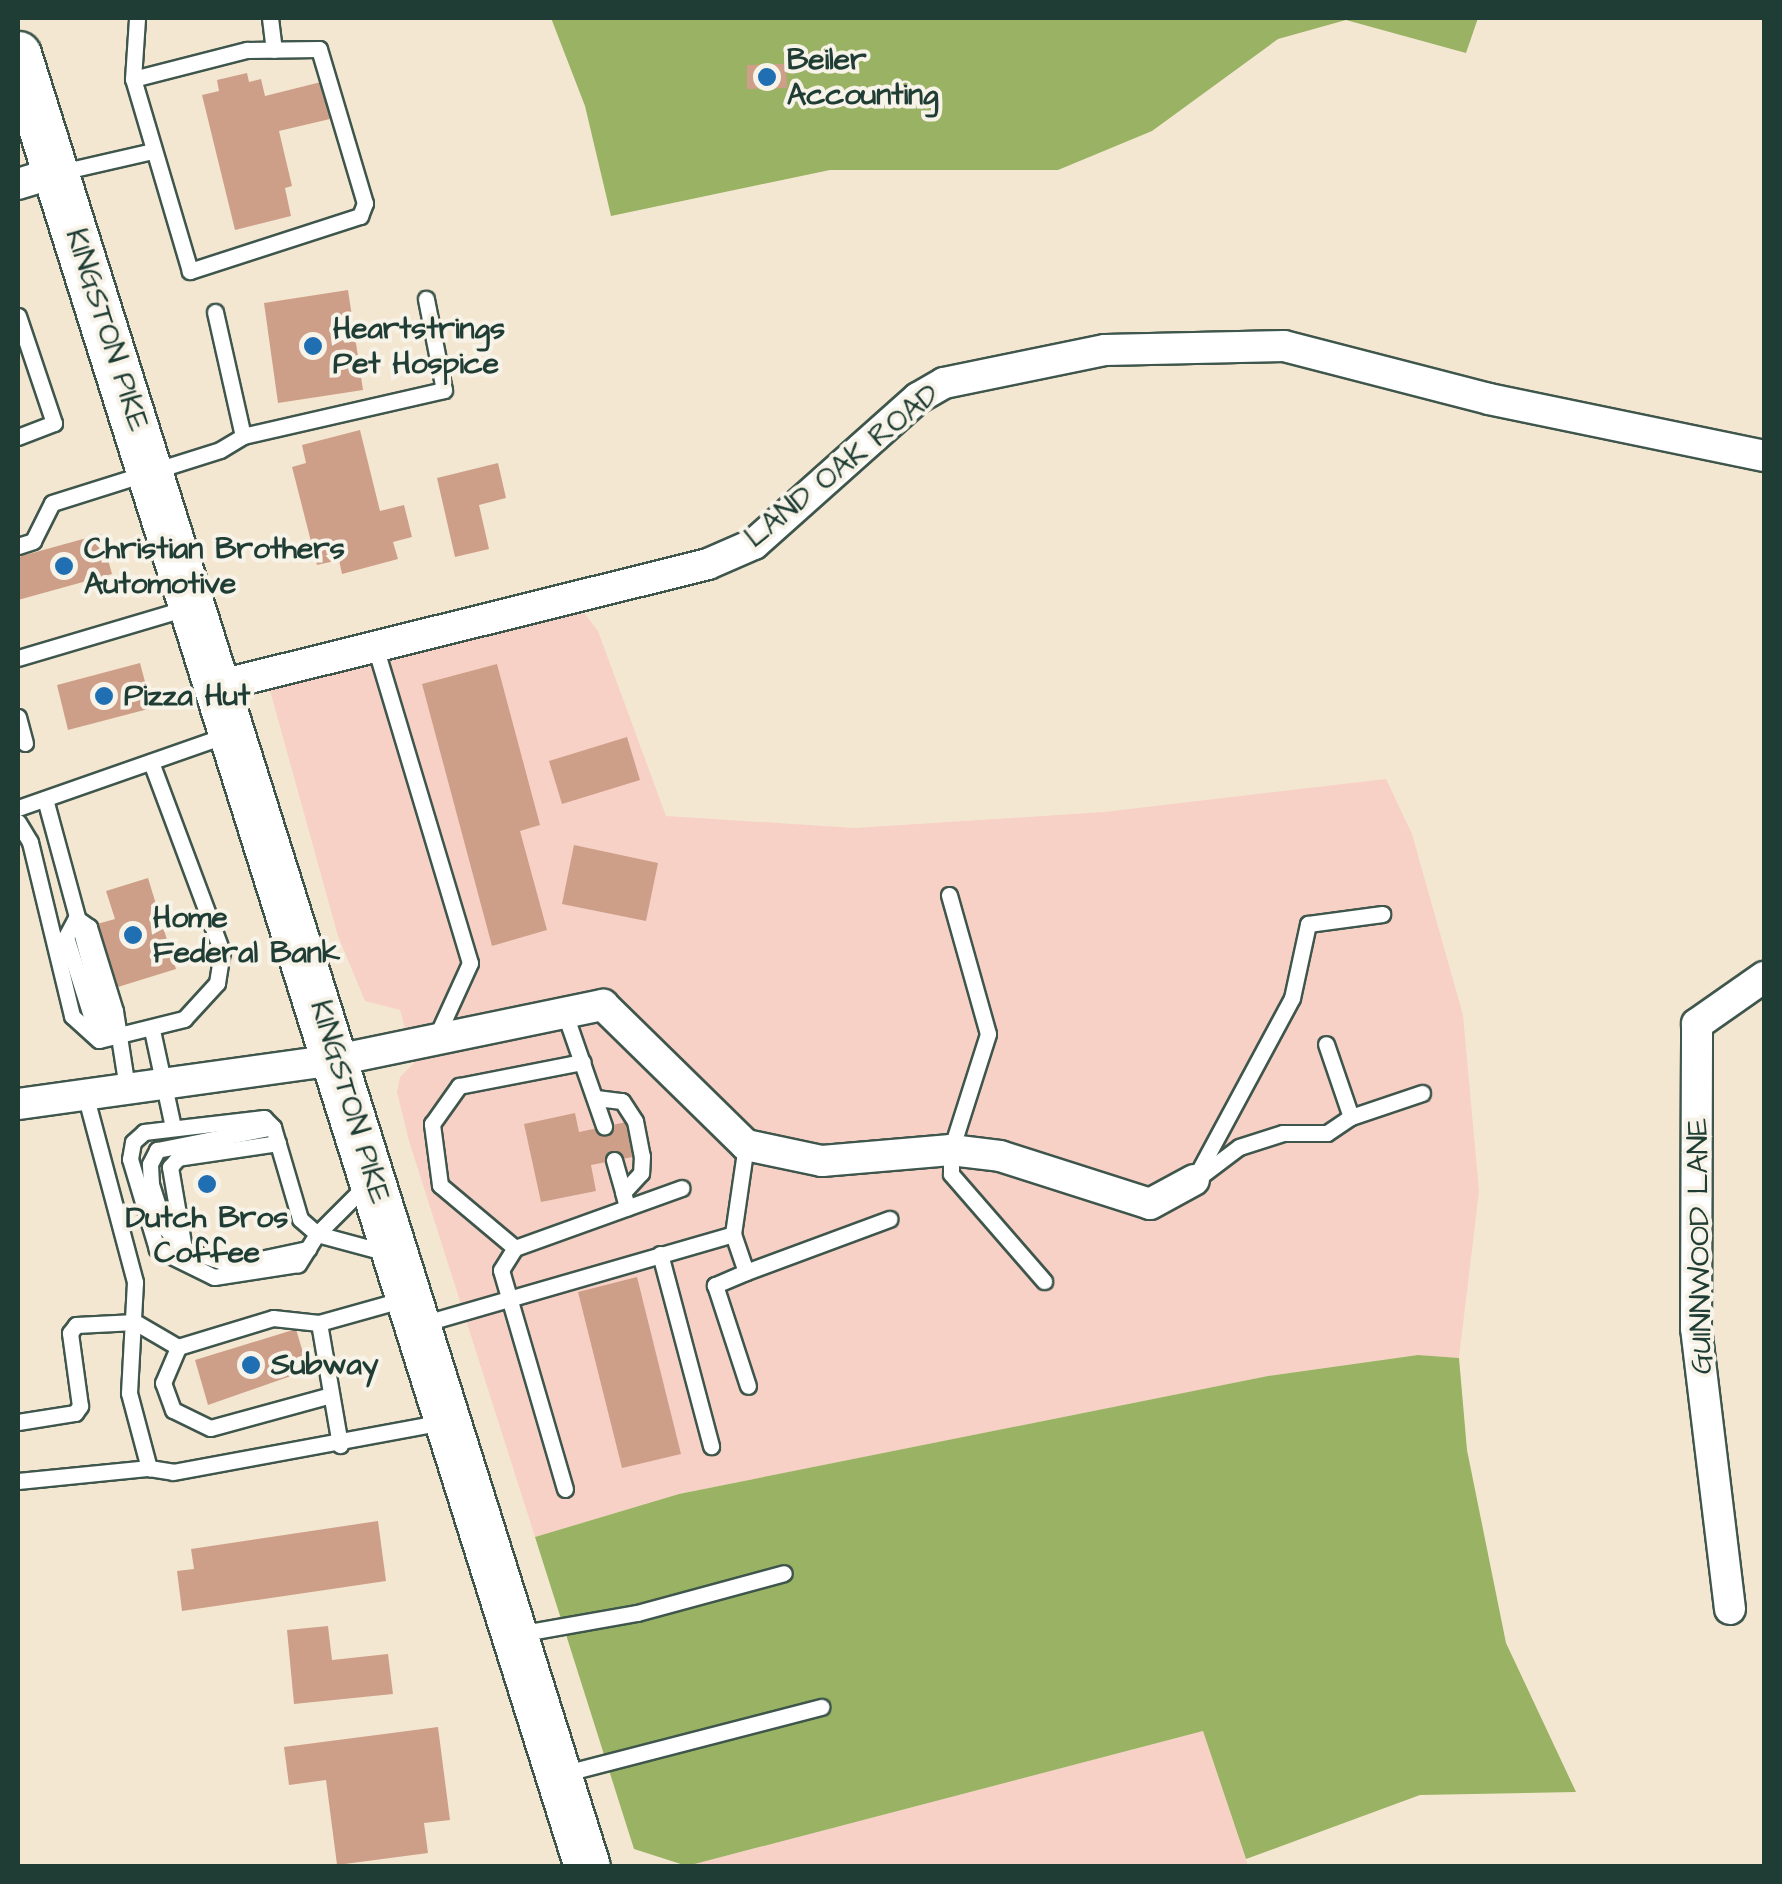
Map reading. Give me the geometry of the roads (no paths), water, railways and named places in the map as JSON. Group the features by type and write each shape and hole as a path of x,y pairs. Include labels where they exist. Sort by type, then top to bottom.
{"main road":[{"name":"KINGSTON PIKE","path":"18,54 37,178 152,468 587,1866"}],"street":[{"name":"LAND OAK ROAD","path":"221,685 708,564 754,544 918,398 944,382 1105,350 1284,346 1489,399 1764,456"},
{"name":"GUINNWOOD LANE","path":"1730,1609 1696,1328 1697,1024 1764,978"},
{"path":"20,1096 86,1094 337,1060 603,1005 746,1145 849,1162 950,1150 1000,1156 1150,1204 1194,1180"}],"lane":[{"path":"133,79 246,50 319,48 364,204 360,216 190,271 133,79 137,18"},
{"path":"270,18 274,50"},
{"path":"37,178 153,152"},
{"path":"18,546 34,541 52,503 152,468 220,450 243,436 444,390 426,299"},
{"path":"215,312 243,436"},
{"path":"18,316 54,424 18,437"},
{"path":"18,658 196,605"},
{"path":"374,644 470,962 434,1042"},
{"path":"18,717 25,744"},
{"path":"18,808 236,732"},
{"path":"18,822 30,842 72,1016 99,1040 152,1030 184,1018 207,1000 222,952 151,762"},
{"path":"45,799 76,918 89,927 127,1088"},
{"path":"949,895 988,1034 950,1150 951,1174 1044,1282"},
{"path":"1194,1180 1292,998 1308,924 1382,914"},
{"path":"76,918 66,937 91,1016 117,1036"},
{"path":"565,1014 604,1126"},
{"path":"152,1030 173,1127"},
{"path":"1326,1044 1352,1117"},
{"path":"515,1248 440,1185 432,1124 460,1086 583,1062"},
{"path":"1194,1180 1239,1146 1283,1133 1327,1133 1352,1117 1422,1093"},
{"path":"86,1094 136,1282 130,1394 149,1468"},
{"path":"596,1098 622,1101 635,1121 640,1173 625,1199"},
{"path":"273,1126 248,1116 144,1132 134,1142 130,1159 157,1249 188,1269 236,1277 298,1264 312,1242 373,1178"},
{"path":"273,1126 157,1150 150,1164 151,1184 164,1228 184,1249 232,1266 312,1242"},
{"path":"273,1126 300,1220 312,1242 408,1293"},
{"path":"184,1249 170,1167 178,1158 278,1143"},
{"path":"746,1145 733,1234 746,1272"},
{"path":"614,1160 625,1199"},
{"path":"565,1489 505,1300 501,1270 515,1248 625,1199 682,1188"},
{"path":"748,1386 715,1284 889,1219"},
{"path":"18,1422 75,1413 80,1406 70,1333 76,1325 135,1322 178,1347 273,1318 319,1323 408,1293 505,1300 733,1234"},
{"path":"660,1254 711,1446"},
{"path":"319,1323 340,1445"},
{"path":"178,1347 162,1383 173,1410 195,1426 210,1428 331,1395"},
{"path":"18,1481 149,1468 173,1472 340,1445 447,1422"},
{"path":"514,1635 637,1613 784,1573"},
{"path":"558,1775 822,1707"}],"place":[{"name":"Beiler Accounting","path":"767,77"},
{"name":"Heartstrings Pet Hospice","path":"313,346"},
{"name":"Christian Brothers Automotive","path":"64,566"},
{"name":"Pizza Hut","path":"104,696"},
{"name":"Home Federal Bank","path":"133,935"},
{"name":"Dutch Bros Coffee","path":"207,1184"},
{"name":"Subway","path":"251,1365"}]}
